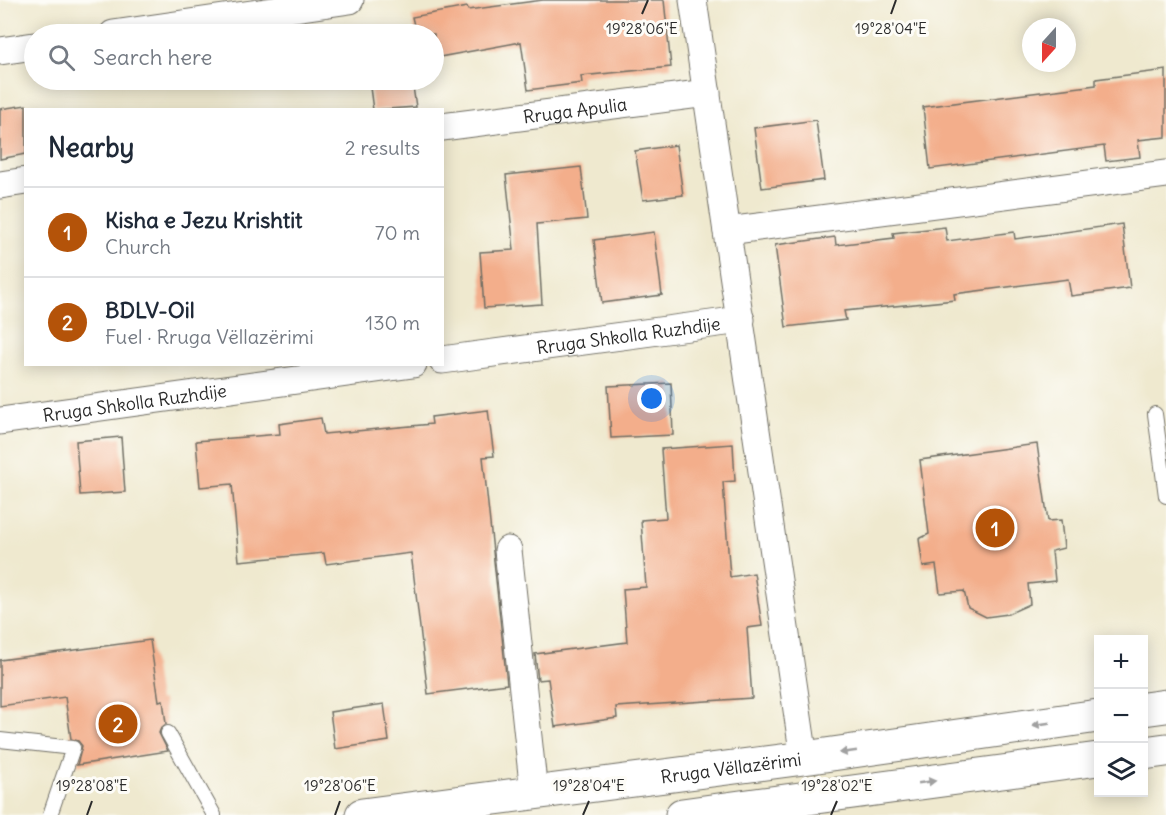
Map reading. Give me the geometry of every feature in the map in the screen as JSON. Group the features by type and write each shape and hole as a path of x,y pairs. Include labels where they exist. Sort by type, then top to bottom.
{"main road":[{"path":"1148,708 1166,706"},
{"name":"Rruga Vëllazërimi","path":"362,815 804,758 1094,717"},
{"path":"1148,752 1166,750"},
{"path":"682,815 1094,760"}],"street":[{"path":"182,24 350,0"},
{"path":"693,0 804,758"},
{"path":"0,51 24,47"},
{"name":"Rruga Apulia","path":"444,127 707,93"},
{"path":"727,231 1166,174"},
{"path":"0,185 24,182"},
{"name":"Rruga Shkolla Ruzhdije","path":"444,360 741,320"},
{"name":"Rruga Shkolla Ruzhdije","path":"0,421 398,366"},
{"path":"508,550 534,793"}],"lane":[{"path":"1155,414 1166,496"},
{"path":"168,733 214,815"},
{"path":"0,740 73,748 50,815"}],"building":[{"path":"543,0 664,0 671,67 581,76 582,83 528,90 521,42 444,56 444,24 414,24 412,17 467,7 468,10"},
{"path":"1166,70 1166,137 1138,140 1140,157 1106,161 1104,146 930,169 923,107 1096,85 1096,79"},
{"path":"370,90 413,90 416,107 373,108"},
{"path":"26,105 24,108 24,154 0,159 0,109"},
{"path":"816,120 824,180 762,188 754,128"},
{"path":"676,145 683,195 643,200 635,151"},
{"path":"581,167 587,219 537,224 542,304 484,308 480,252 514,250 506,175"},
{"path":"1122,224 1130,288 1071,296 1068,279 954,294 955,300 844,311 846,320 786,327 775,245 835,237 836,245 894,238 893,233 945,227 947,241 1014,232 1015,239"},
{"path":"654,232 662,295 602,303 594,240"},
{"path":"671,383 673,435 611,438 608,386"},
{"path":"488,410 494,456 483,457 507,684 428,694 411,553 326,564 324,553 239,561 232,484 200,487 196,441 280,434 279,424 321,418 324,434 432,424 431,417"},
{"path":"121,437 125,492 80,495 76,441"},
{"path":"733,444 735,481 723,482 730,577 754,573 762,626 747,628 752,698 616,707 617,718 555,727 548,679 538,680 535,654 627,642 623,589 646,587 641,520 666,518 661,449"},
{"path":"1037,444 1048,521 1061,520 1064,548 1052,551 1055,581 1028,584 1030,604 1008,614 986,617 968,608 964,591 940,593 936,565 923,567 919,539 929,534 920,460"},
{"path":"150,640 159,701 163,700 166,724 159,733 168,751 77,765 82,746 78,741 71,739 65,697 0,706 0,660"},
{"path":"384,704 389,741 335,749 330,712"}],"place":[{"name":"Kisha e Jezu Krishtit","path":"995,528"},
{"name":"BDLV-Oil","path":"118,724"}]}
